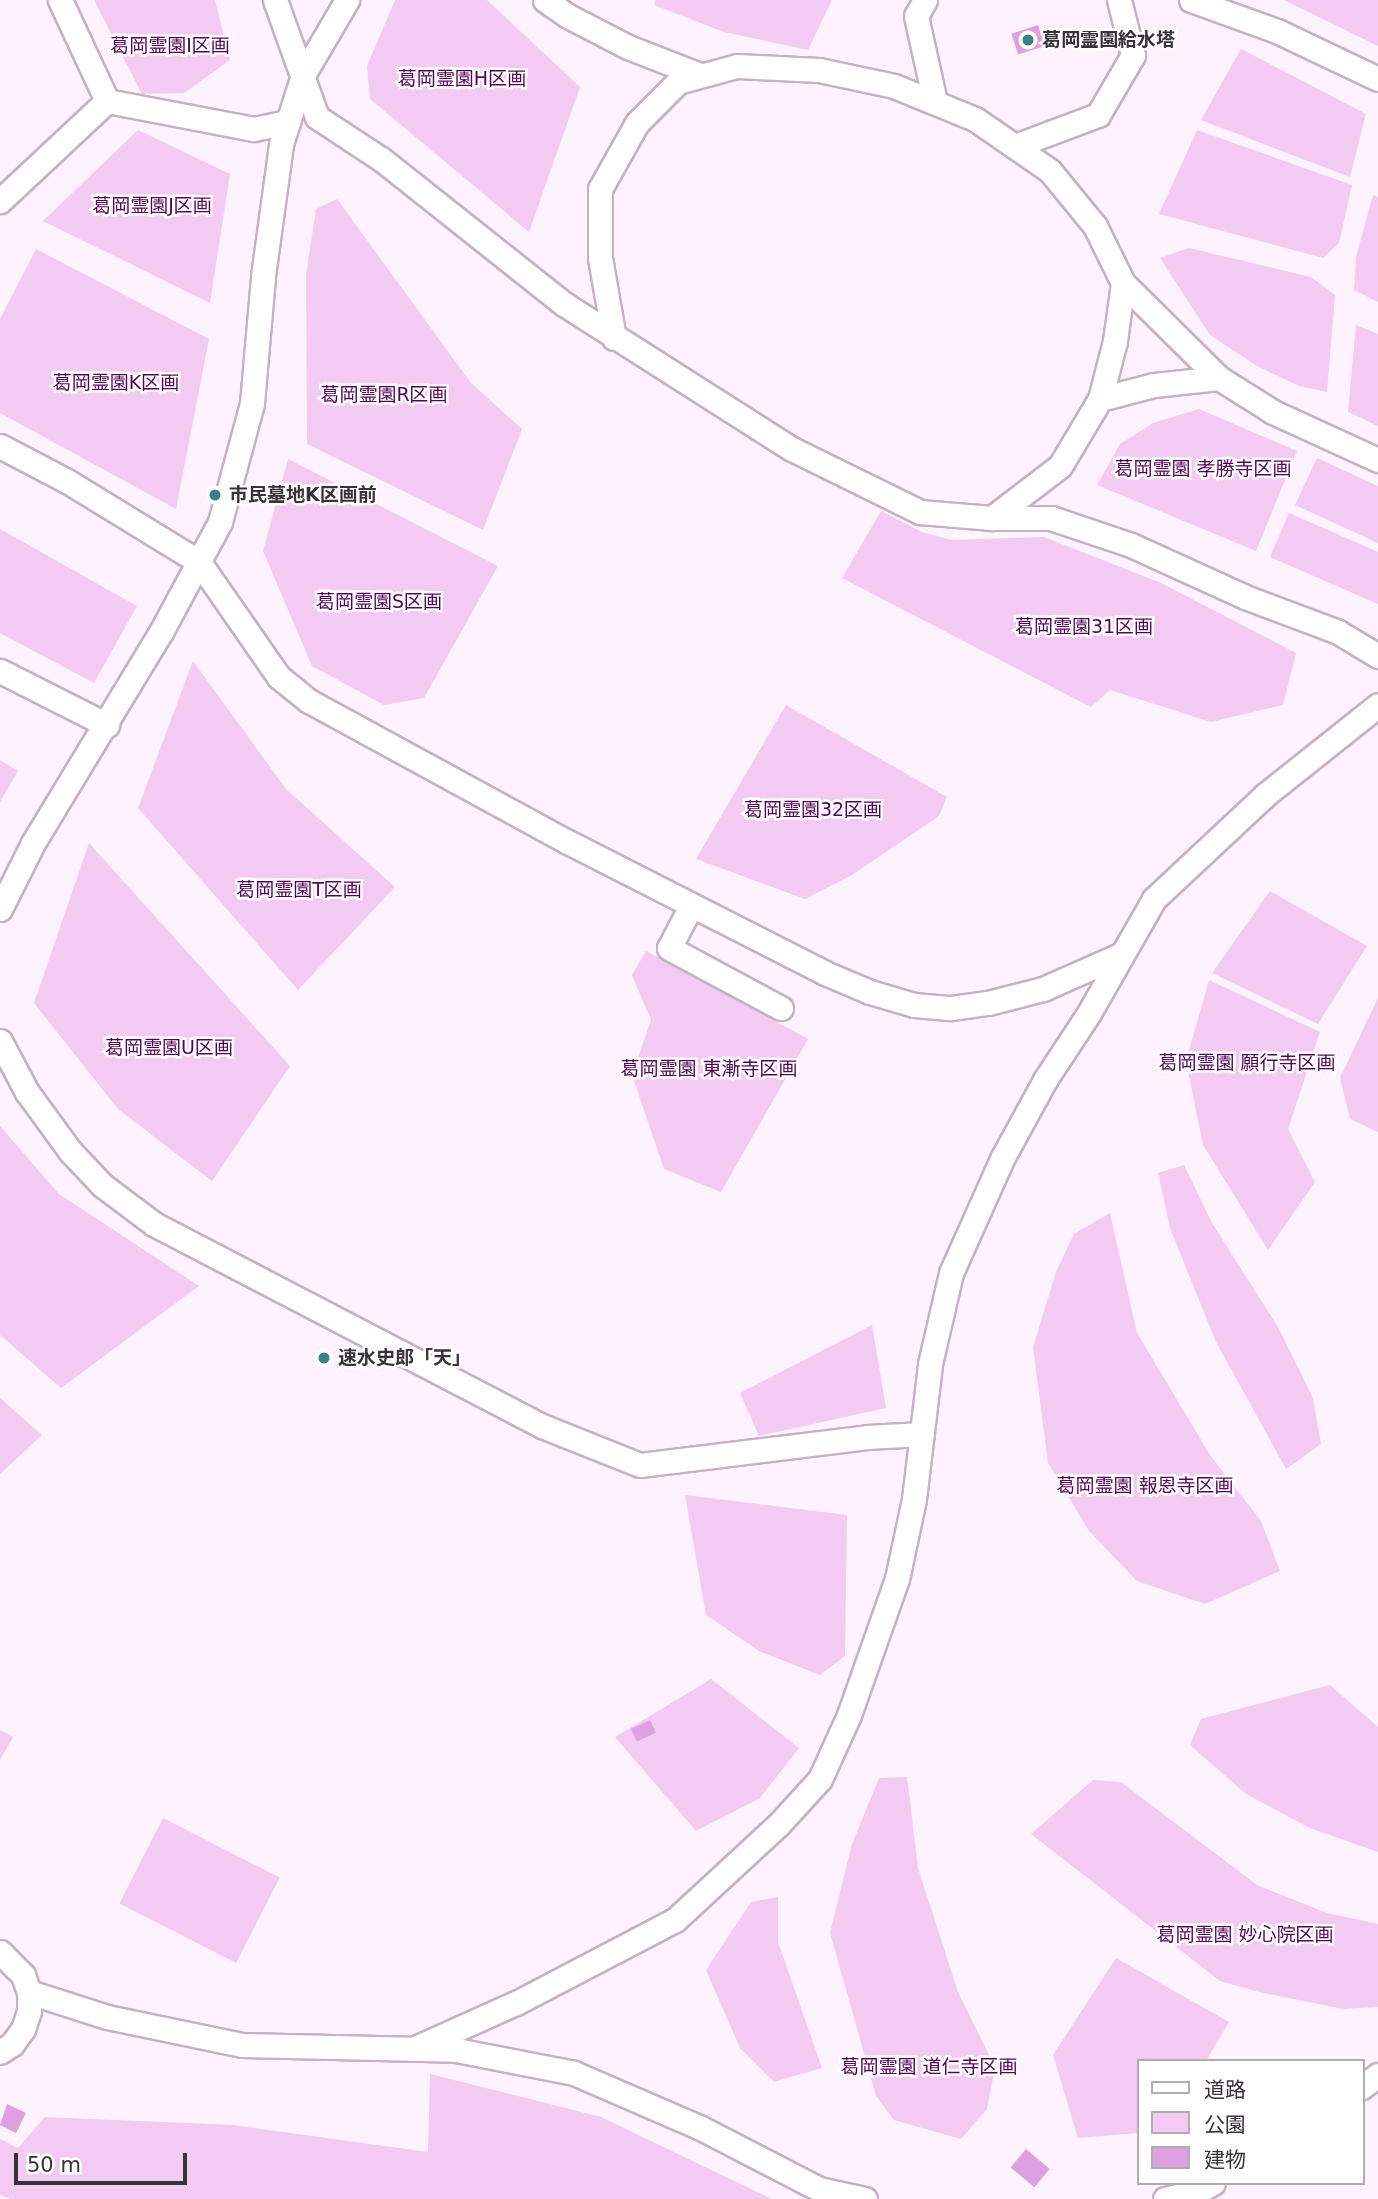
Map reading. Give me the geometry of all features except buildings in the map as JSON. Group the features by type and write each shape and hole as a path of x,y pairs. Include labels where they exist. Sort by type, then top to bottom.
{"street":[{"path":"60,0 107,101"},
{"path":"275,0 317,117 381,159 564,304 792,449 920,512 992,518 1051,518 1131,545 1245,597 1338,632 1378,656"},
{"path":"0,909 33,842 107,725 220,522 252,402 263,276 281,144 303,75 347,0"},
{"path":"545,0 568,16 628,47 700,75"},
{"path":"925,0 916,16 935,102"},
{"path":"1015,146 1098,115 1133,55 1119,0"},
{"path":"1191,0 1278,31 1378,79"},
{"path":"614,338 600,258 600,189 637,122 678,82 700,75 737,66 819,70 894,86 975,118 1050,171 1095,226 1123,283 1219,378 1273,412 1378,460"},
{"path":"107,101 254,129 288,122"},
{"path":"0,201 107,101"},
{"path":"992,518 1060,466 1100,399 1115,341 1123,283"},
{"path":"1100,399 1154,385 1219,378"},
{"path":"0,446 67,481 199,562 279,677 309,701 393,750 825,973 870,992 914,1005 951,1008 988,1003 1043,989 1122,954"},
{"path":"0,671 107,725"},
{"path":"413,2049 516,2003 675,1920 778,1825 820,1779 849,1715 897,1579 914,1499 930,1364 951,1273 1003,1157 1045,1080 1089,1013 1154,900 1265,795 1378,705"},
{"path":"691,906 669,948 781,1008"},
{"path":"0,1041 27,1093 70,1151 102,1185 154,1224 542,1426 640,1465 854,1438 922,1434"},
{"path":"0,1952 23,1975 29,1992 29,2011 23,2029 12,2044 0,2052"},
{"path":"29,1992 107,2017 242,2045 456,2050 574,2073 699,2127 819,2189 865,2199"},
{"path":"1165,2199 1199,2191 1210,2185"}],"green space":[{"name":"葛岡霊園I区画","path":"94,0 215,0 230,60 184,93 142,94"},
{"name":"葛岡霊園H区画","path":"395,0 487,0 580,87 529,232 370,99 367,66"},
{"path":"656,0 832,0 808,50 724,32 654,5"},
{"path":"1284,0 1378,0 1378,46"},
{"path":"1241,49 1366,114 1350,177 1201,120"},
{"name":"葛岡霊園J区画","path":"138,130 230,174 210,303 43,221"},
{"path":"1197,130 1352,185 1339,243 1323,258 1159,214"},
{"path":"1373,195 1378,197 1378,302 1354,290 1356,257"},
{"name":"葛岡霊園R区画","path":"337,199 471,383 522,429 483,530 307,444 306,275 316,209"},
{"path":"1189,248 1311,277 1335,295 1327,392 1299,386 1257,366 1210,335 1160,258"},
{"name":"葛岡霊園K区画","path":"36,249 209,339 176,509 0,413 0,319"},
{"path":"1356,325 1378,334 1378,426 1348,412"},
{"name":"葛岡霊園 孝勝寺区画","path":"1199,409 1297,451 1256,551 1097,485 1120,444 1153,423"},
{"path":"1317,458 1378,486 1378,543 1295,505"},
{"name":"葛岡霊園S区画","path":"288,459 498,566 424,698 384,705 312,666 263,551"},
{"name":"葛岡霊園31区画","path":"881,511 922,532 952,540 1044,537 1161,583 1296,653 1283,705 1211,722 1110,690 1091,707 842,578"},
{"path":"1289,513 1378,552 1378,604 1270,557"},
{"path":"0,529 137,606 94,683 0,633"},
{"name":"葛岡霊園T区画","path":"193,661 286,789 395,887 298,990 138,808"},
{"name":"葛岡霊園32区画","path":"786,705 947,797 939,816 852,875 805,899 696,859"},
{"path":"0,760 18,771 0,802"},
{"name":"葛岡霊園U区画","path":"89,843 290,1066 212,1181 118,1109 34,1003"},
{"path":"1270,891 1367,946 1318,1024 1212,973"},
{"name":"葛岡霊園 東漸寺区画","path":"646,951 808,1039 721,1192 664,1169 632,1075 651,1020 632,975"},
{"name":"葛岡霊園 願行寺区画","path":"1209,980 1320,1032 1288,1129 1315,1182 1268,1250 1203,1145 1186,1061"},
{"path":"1378,998 1378,1132 1350,1119 1340,1078"},
{"path":"0,1126 59,1194 199,1286 61,1388 0,1335"},
{"name":"葛岡霊園 報恩寺区画","path":"1184,1165 1212,1223 1278,1327 1313,1398 1321,1444 1286,1469 1216,1342 1170,1228 1158,1173"},
{"name":"葛岡霊園 報恩寺区画","path":"1110,1213 1137,1333 1210,1455 1261,1521 1280,1571 1205,1604 1137,1581 1089,1531 1048,1463 1033,1347 1056,1272 1074,1234"},
{"path":"872,1325 886,1408 759,1436 740,1393"},
{"path":"0,1398 42,1435 0,1474"},
{"path":"685,1495 847,1515 845,1656 820,1675 759,1651 706,1615"},
{"path":"711,1679 799,1748 760,1798 696,1831 615,1737"},
{"path":"1330,1685 1378,1727 1378,1852 1310,1828 1246,1794 1190,1745 1201,1719"},
{"path":"0,1730 13,1737 0,1760"},
{"name":"葛岡霊園 道仁寺区画","path":"907,1777 918,1868 958,1992 995,2067 987,2109 961,2139 894,2120 876,2096 830,1933 852,1844 879,1778"},
{"name":"葛岡霊園 妙心院区画","path":"1093,1780 1121,1782 1257,1885 1327,1913 1378,1924 1378,2007 1343,2009 1220,1981 1031,1834"},
{"path":"163,1818 280,1877 236,1963 119,1904"},
{"path":"778,1897 778,1942 822,2068 774,2082 740,2048 706,1970 751,1902"},
{"name":"葛岡霊園 妙心院区画","path":"1116,1958 1229,2022 1207,2059 1136,2059 1136,2133 1078,2138 1053,2055"},
{"path":"430,2074 601,2117 772,2199 11,2199 0,2195 0,2139 18,2148 45,2117 233,2125 428,2152"}],"place":[{"name":"葛岡霊園給水塔","path":"1028,40"},
{"name":"市民墓地K区画前","path":"215,495"},
{"name":"速水史郎「天」","path":"324,1358"}]}
